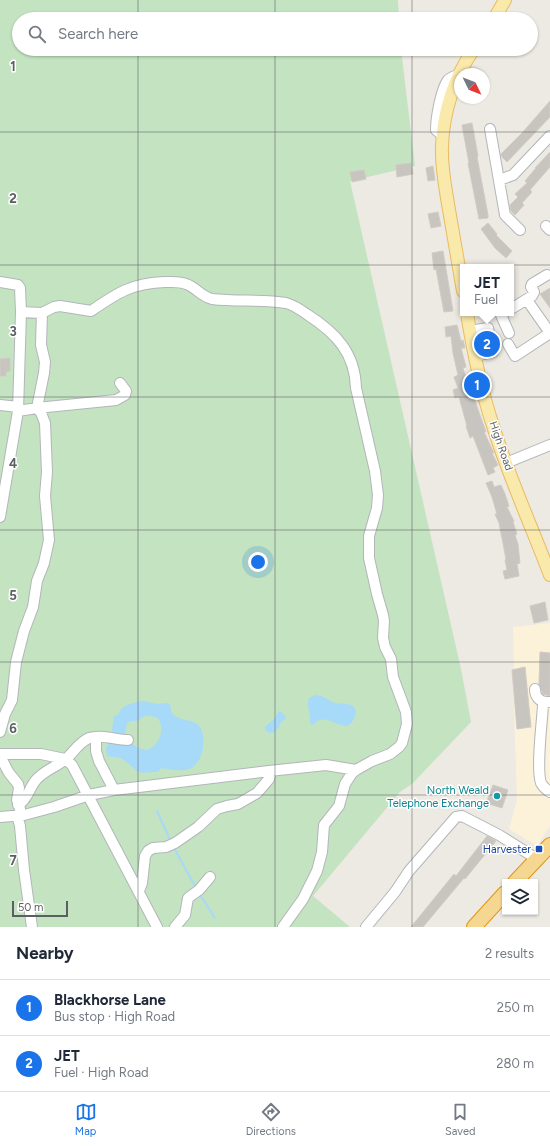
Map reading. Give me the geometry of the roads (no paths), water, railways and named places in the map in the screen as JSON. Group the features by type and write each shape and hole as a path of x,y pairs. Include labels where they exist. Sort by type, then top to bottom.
{"highway":[{"path":"518,879 550,845"},
{"path":"474,927 502,896"}],"main road":[{"path":"498,12 505,0"},
{"path":"463,68 470,56"},
{"path":"454,89 444,125 442,169 460,274"},
{"name":"High Road","path":"468,316 481,384 493,426 550,575"}],"street":[{"path":"490,129 505,215 520,230"},
{"path":"499,180 514,174 550,136"},
{"path":"514,307 527,300 533,294 531,286 533,283 547,275"},
{"path":"0,282 18,285 20,288 21,312 18,409 0,518"},
{"path":"21,312 42,313 54,307 60,306 91,311 118,292 130,288 144,284 180,282 212,299 290,304 326,327 335,336 351,360 355,370 356,388 375,471 378,502 369,536 369,558 376,594 384,620 383,638 385,647 391,659 392,677 406,712 407,724 402,743 399,747 390,754 372,761 356,770 352,773 345,784 339,806 324,825 320,861 310,886 303,899 283,927"},
{"path":"508,344 516,356 550,333 527,300"},
{"path":"0,732 5,714 12,700 16,662 24,631 34,607 37,581 44,563 49,540 45,496 47,472 45,423 38,408 45,367 41,345 42,313"},
{"path":"501,316 508,333"},
{"path":"470,331 488,328 494,352 475,356"},
{"path":"0,405 18,409 116,400 125,395 126,391 120,383"},
{"path":"506,463 550,445"},
{"path":"535,689 538,699 543,702 548,702"},
{"path":"548,702 543,705 540,768 541,783 543,787 550,792"},
{"path":"20,812 31,787 40,775 65,759 84,741 90,738 103,736 128,740"},
{"path":"96,738 96,751 99,761 114,790"},
{"path":"32,927 24,870 20,812 17,797 19,788 0,755 41,754 65,759 72,765 158,927"},
{"path":"0,817 20,812 54,808 89,795 114,790 271,770 326,765 356,770"},
{"path":"139,891 142,883 145,856 148,851 153,848 170,845 198,827 217,809 238,804 257,793 269,779 271,770"},
{"path":"366,927 395,892 409,871 456,817 462,816 499,835 537,858"},
{"path":"175,927 185,915 187,902 210,877"}],"water":[{"path":"315,695 335,703 351,705 356,711 353,721 347,726 325,720 317,721 313,725 310,723 308,701 309,698"},
{"path":"143,701 157,704 167,703 170,705 171,711 174,715 198,725 203,734 203,747 202,754 196,765 185,770 161,768 158,772 142,773 120,758 107,756 106,748 109,743 132,743 138,748 147,750 158,741 161,727 158,718 146,715 137,721 127,723 125,733 127,736 113,735 112,730 114,716 118,715 125,706"},
{"path":"279,711 282,712 286,718 280,723 275,732 270,733 266,731 265,727 274,719"}],"waterway":[{"path":"157,811 171,842"},
{"path":"174,848 196,888"},
{"path":"199,893 215,918"}],"place":[{"name":"JET","path":"487,344"},
{"name":"Blackhorse Lane","path":"477,385"},
{"name":"North Weald Telephone Exchange","path":"497,796"},
{"name":"Harvester","path":"539,849"}]}
